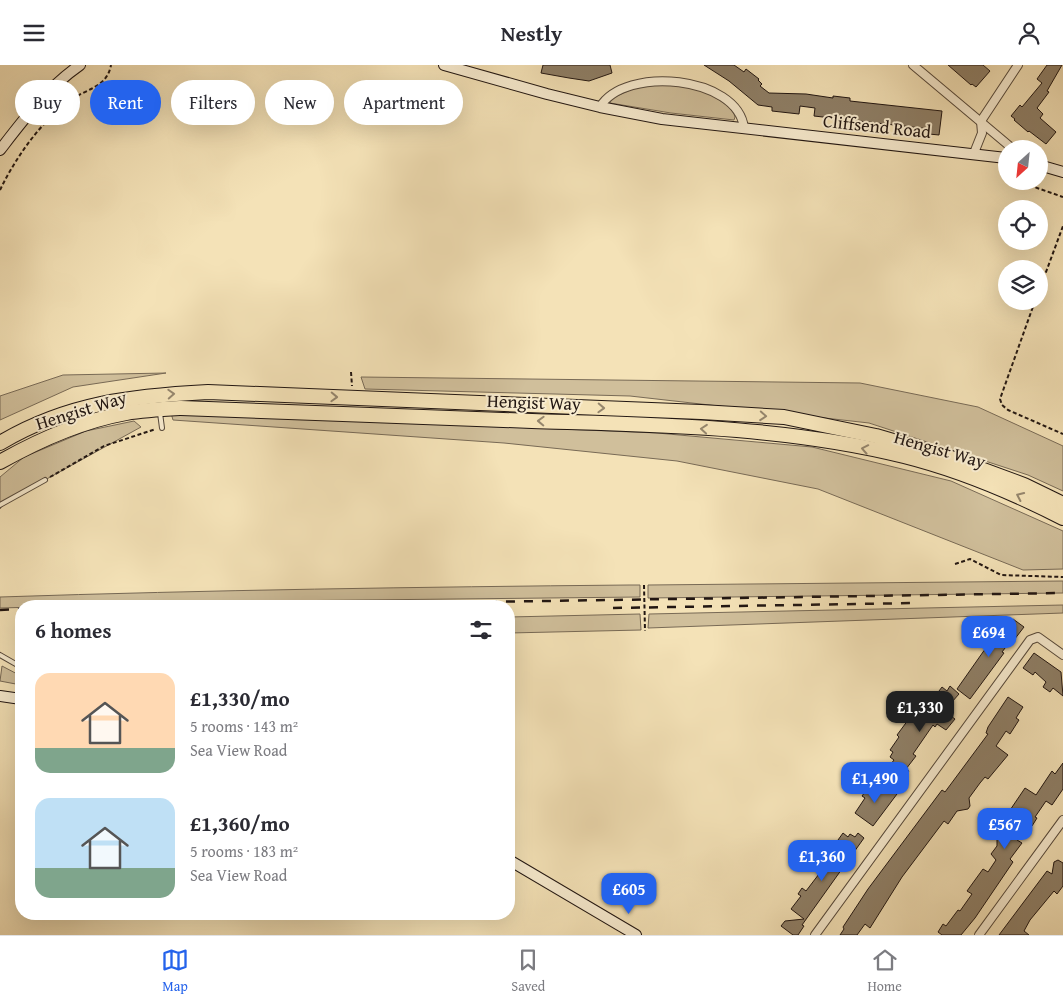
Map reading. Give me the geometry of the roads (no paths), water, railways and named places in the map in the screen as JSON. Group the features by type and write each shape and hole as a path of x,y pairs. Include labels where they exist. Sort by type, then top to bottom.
{"highway":[{"name":"Hengist Way","path":"0,443 44,421 86,407 123,399 208,392 701,412 784,417 876,436 951,458 1024,485 1063,504"},
{"name":"Hengist Way","path":"0,462 57,434 126,413 159,409 181,408 677,426 810,438 904,456 1019,495 1063,518"}],"street":[{"name":"Cliffsend Road","path":"444,65 600,107 662,119 998,157"},
{"path":"913,65 1003,140"},
{"path":"974,153 982,133 981,121 1018,65"},
{"path":"0,150 42,98 78,66"},
{"path":"600,107 604,98 615,90 634,82 655,77 677,79 698,84 731,104 742,119 744,128"},
{"path":"1048,168 1063,172"},
{"path":"815,935 1030,640 1035,637 1041,639 1063,655"},
{"path":"0,697 15,698"},
{"path":"980,935 1063,820"},
{"path":"515,864 636,935"}],"lane":[{"path":"159,409 162,428"},
{"path":"0,505 46,480"},
{"path":"0,655 15,664"}],"railway":[{"path":"515,601 1063,593"},
{"path":"613,608 916,603"},
{"path":"0,610 15,609"}]}
